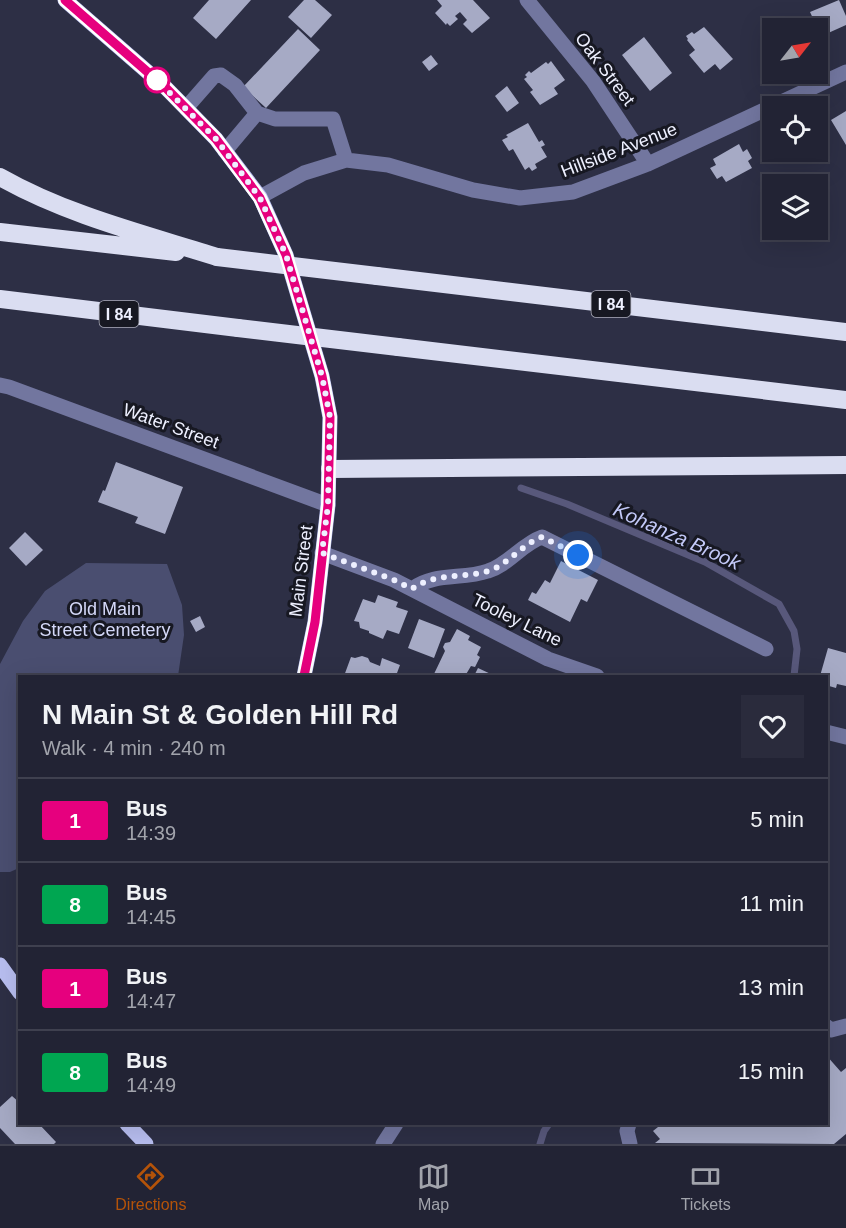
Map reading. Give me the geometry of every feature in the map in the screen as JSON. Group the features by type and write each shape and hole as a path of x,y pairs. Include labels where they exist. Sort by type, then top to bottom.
{"highway":[{"path":"0,177 27,192 71,210 217,257"},
{"name":"I 84","path":"0,232 846,332"},
{"name":"I 84","path":"0,299 846,400"},
{"path":"330,469 846,465"}],"main road":[{"path":"65,0 88,20"},
{"path":"74,0 88,20"},
{"name":"Main Street","path":"88,20 166,88 216,139 260,198 286,255 322,376 330,417 328,505 315,622 304,675"},
{"path":"0,964 13,986"},
{"path":"128,1125 146,1144"}],"street":[{"name":"Oak Street","path":"527,0 593,81 648,164"},
{"name":"Hillside Avenue","path":"260,198 304,174 346,160 388,165 473,190 520,198 573,192 648,164 846,72"},
{"path":"186,108 214,76 221,75 235,85 257,113 275,119 333,119 346,160"},
{"path":"225,151 257,113"},
{"name":"Water Street","path":"0,386 9,387 328,505"},
{"path":"412,589 422,582 435,578 489,571 531,541 542,537 766,649"},
{"name":"Tooley Lane","path":"322,553 394,580 548,659 594,675"},
{"path":"828,732 846,737"},
{"path":"828,1028 831,1030 846,1026"},
{"path":"382,1144 395,1125"},
{"path":"629,1125 627,1131 630,1144"}],"green space":[{"name":"Old Main Street Cemetery","path":"86,563 167,564 182,605 184,635 178,675 18,675 18,868 10,872 0,872 0,664 23,621 45,591"}],"building":[{"path":"209,0 251,0 216,39 193,18"},
{"path":"304,0 315,0 332,15 311,38 288,17"},
{"path":"437,0 473,0 490,18 472,33 463,24 467,20 460,12 455,16 458,19 450,26 447,23 446,25 435,13 442,6"},
{"path":"839,0 846,16 846,25 828,33 828,18 813,18 810,12"},
{"path":"704,27 733,59 720,70 715,64 704,73 689,55 695,50 686,36"},
{"path":"298,29 320,50 266,108 243,87"},
{"path":"644,37 672,73 650,91 622,55"},
{"path":"431,55 438,64 429,71 422,62"},
{"path":"551,61 565,80 554,88 558,94 540,105 530,92 533,90 524,79 527,77 525,75"},
{"path":"507,86 519,103 507,112 495,96"},
{"path":"846,111 846,145 831,120"},
{"path":"528,123 539,142 542,140 545,145 541,147 547,157 535,164 537,168 532,171 529,167 525,170 513,149 509,151 502,140 508,137 506,135"},
{"path":"739,144 743,152 747,149 752,158 748,161 752,168 726,182 722,176 717,179 710,168 716,165 713,159"},
{"path":"116,462 183,487 165,534 135,523 138,517 98,502 103,490 105,491"},
{"path":"25,532 43,550 26,566 9,548"},
{"path":"561,561 598,580 587,602 581,599 570,622 528,600 532,592 536,594 545,580 550,583"},
{"path":"378,595 398,602 396,607 408,611 399,634 387,630 383,639 360,628 359,622 354,621 363,599 375,603"},
{"path":"200,616 205,627 196,632 190,621"},
{"path":"419,619 445,629 434,658 408,648"},
{"path":"457,629 470,636 468,640 481,647 477,655 480,657 475,667 471,666 466,675 434,674 445,651 443,647 445,643 450,642"},
{"path":"828,648 846,653 846,686 837,684 836,688 829,686 828,675 820,675"},
{"path":"362,656 380,666 382,658 400,665 397,673 402,675 344,675 351,657"},
{"path":"478,668 493,675 474,675"},
{"path":"828,1057 841,1072 846,1068 846,1134 834,1144 655,1143 660,1139 653,1131 658,1127 657,1125 828,1125"},
{"path":"12,1096 18,1101 18,1125 40,1125 56,1142 54,1144 15,1144 0,1128 0,1107"}],"waterway":[{"name":"Kohanza Brook","path":"521,488 567,504 705,562 779,604 794,631 797,649 794,675"},
{"name":"Kohanza Brook","path":"540,1144 548,1125"}],"bus line":[{"name":"1","path":"65,0 166,88 216,139 260,198 286,255 306,316 330,417 328,505 315,622 304,675"}],"route":[{"path":"157,80 152,75 166,88 216,139 260,198 286,255 306,316 330,417 328,505 322,553 412,589 422,582 435,578 489,571 531,541 542,537 578,555"}]}
